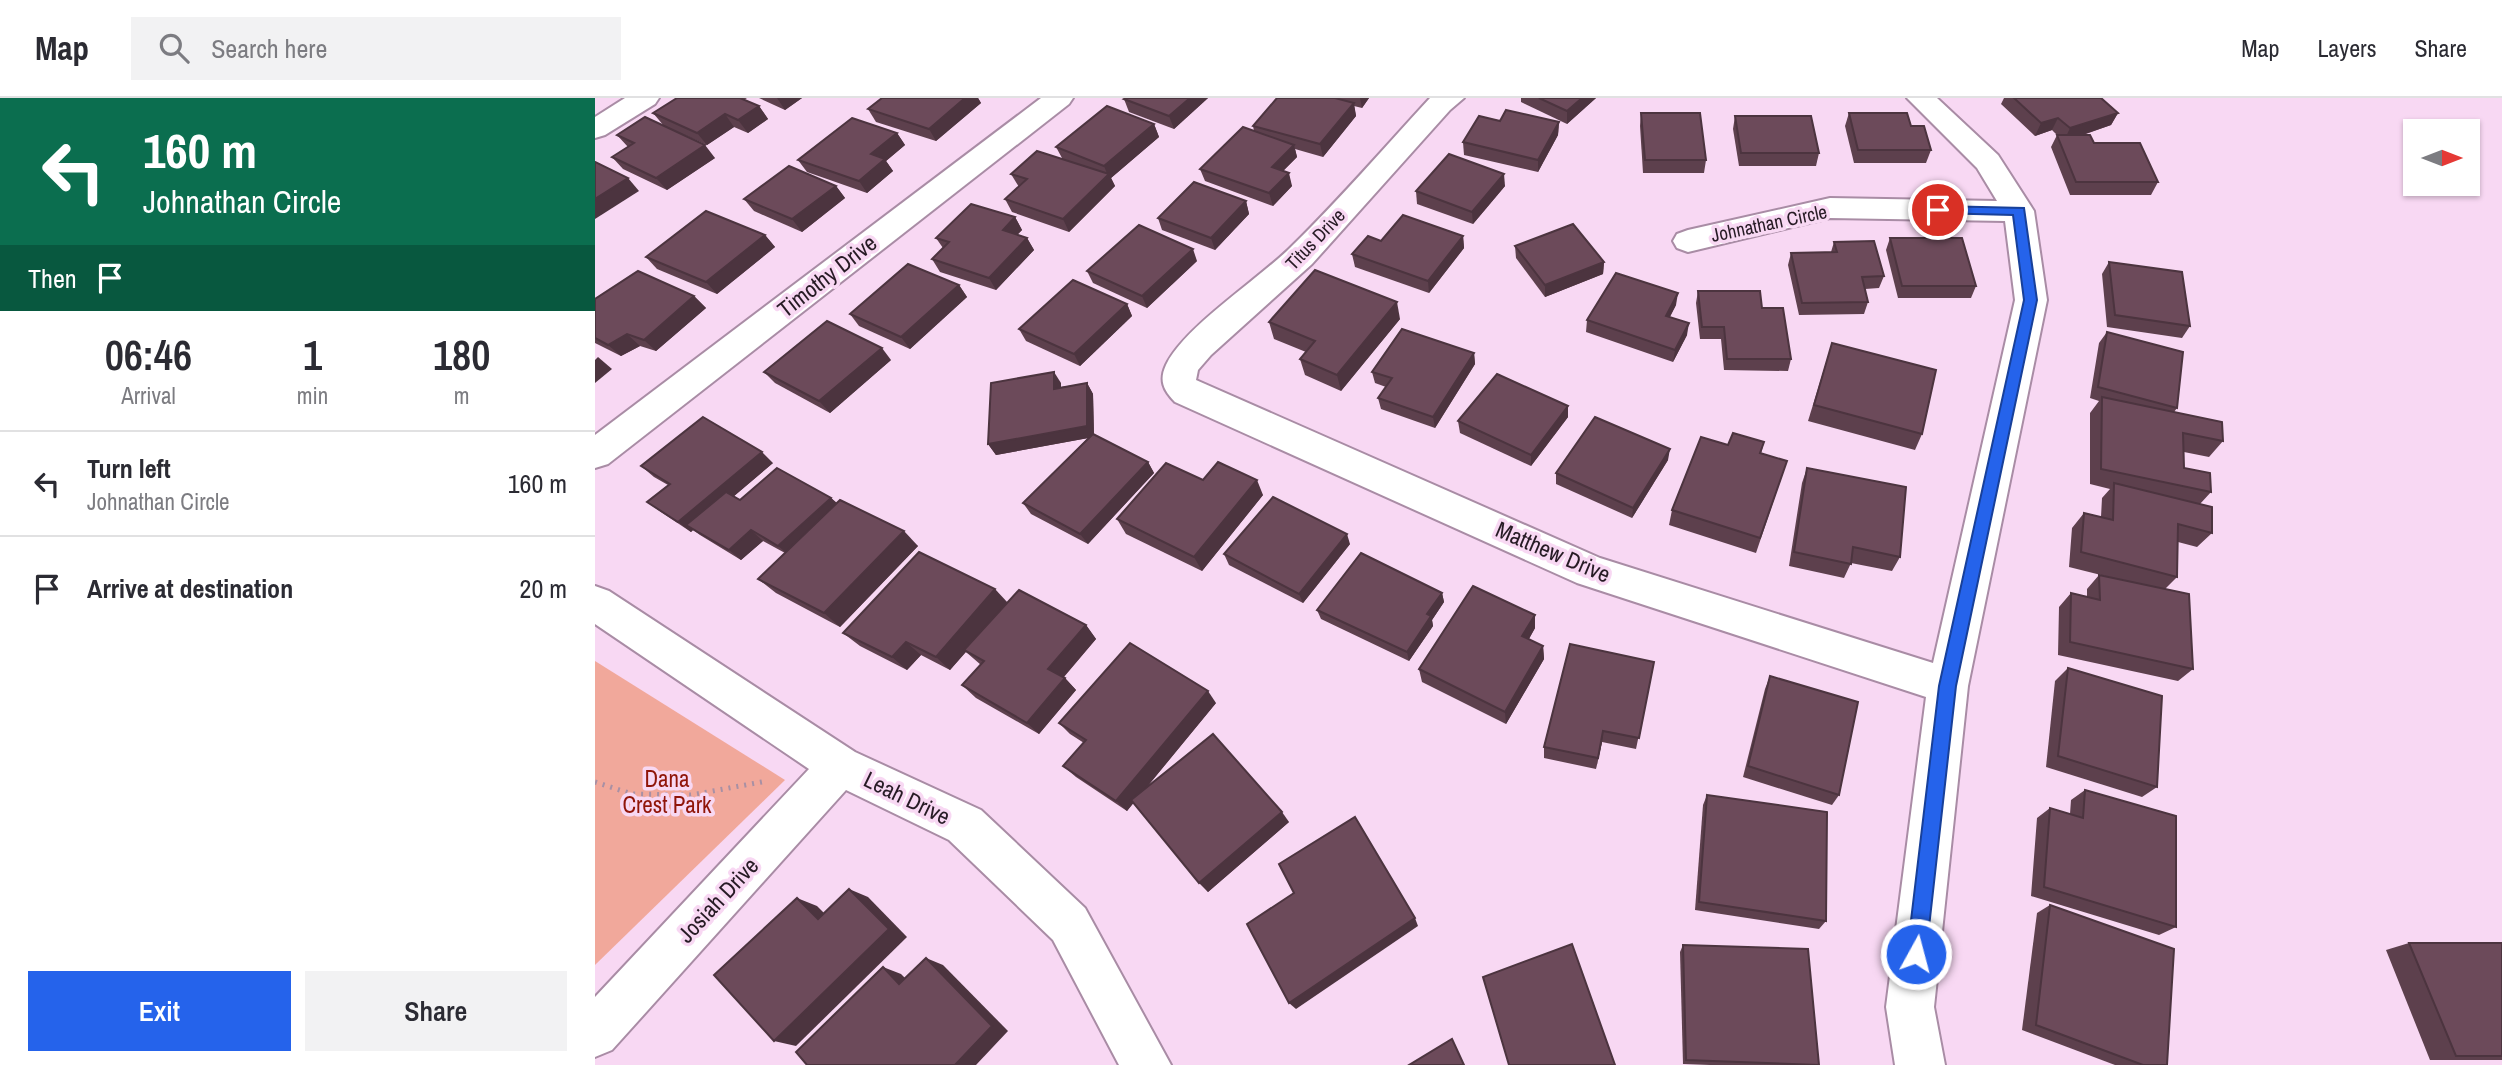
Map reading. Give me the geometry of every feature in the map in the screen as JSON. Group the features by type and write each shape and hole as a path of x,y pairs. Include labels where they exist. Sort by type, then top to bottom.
{"street":[{"path":"595,129 645,98"},
{"name":"Timothy Drive","path":"595,454 1059,98"},
{"name":"Titus Drive","path":"1178,378 1183,365 1199,346 1301,256 1440,104 1450,98"},
{"path":"1920,1065 1910,1007 1948,686 2031,300 2019,211 1988,162 1921,98"},
{"name":"Johnathan Circle","path":"1688,241 1830,208 2019,211"},
{"name":"Matthew Drive","path":"1178,378 1180,386 1187,393 1591,571 1948,686"},
{"name":"Leah Drive","path":"595,603 840,766 964,825 1069,924 1146,1065"},
{"name":"Josiah Drive","path":"595,1033 840,766"}],"path":[{"path":"595,782 632,794 691,795 767,781"}],"green space":[{"name":"Dana Crest Park","path":"595,661 785,780 595,965"}],"building":[{"path":"677,98 740,98 759,106 738,120 725,114 697,133 653,113"},
{"path":"882,98 965,98 929,129 868,109"},
{"path":"1190,98 1169,116 1124,99"},
{"path":"1277,98 1335,98 1354,103 1320,144 1253,126"},
{"path":"1539,98 1582,98 1567,111"},
{"path":"2014,98 2101,98 2118,113 2070,128 2058,118 2041,123"},
{"path":"1107,106 1154,124 1104,166 1056,147"},
{"path":"1506,110 1559,122 1538,160 1463,142 1479,116 1500,121"},
{"path":"1641,113 1700,113 1706,160 1645,160"},
{"path":"1849,113 1907,113 1911,126 1924,126 1931,150 1858,150"},
{"path":"1735,116 1811,116 1819,153 1741,153"},
{"path":"645,117 705,145 656,178 612,157 634,143 617,135"},
{"path":"852,118 897,133 871,154 885,159 859,181 798,160"},
{"path":"1243,127 1294,145 1272,167 1289,173 1269,193 1200,169"},
{"path":"2057,135 2090,135 2094,143 2140,143 2158,182 2076,182"},
{"path":"1037,151 1109,174 1063,219 1005,199 1027,179 1011,174"},
{"path":"1449,154 1504,174 1472,212 1416,191"},
{"path":"595,162 628,178 595,199"},
{"path":"789,166 836,186 792,219 744,199"},
{"path":"1194,182 1246,201 1211,238 1158,218"},
{"path":"971,204 1015,217 1003,230 1027,238 989,278 932,259 949,242 936,238"},
{"path":"706,211 765,235 706,282 646,257"},
{"path":"1403,215 1463,236 1428,281 1352,254 1368,236 1381,241"},
{"path":"1573,224 1604,262 1545,285 1515,246"},
{"path":"1139,225 1193,249 1142,296 1087,271"},
{"path":"1890,238 1962,238 1976,286 1902,286"},
{"path":"1874,241 1884,276 1862,277 1868,302 1802,303 1791,253 1837,252 1834,242"},
{"path":"2109,262 2182,272 2190,326 2115,315"},
{"path":"908,264 959,285 901,337 850,314"},
{"path":"1315,270 1397,302 1337,375 1300,359 1315,341 1269,322"},
{"path":"638,271 694,296 644,340 627,334 608,345 595,338 595,299"},
{"path":"1616,273 1678,293 1666,316 1689,323 1675,350 1587,320"},
{"path":"1073,280 1127,304 1074,354 1019,329"},
{"path":"1698,291 1760,291 1762,308 1783,308 1791,359 1727,359 1724,327 1702,327"},
{"path":"827,321 882,348 819,401 764,372"},
{"path":"1402,329 1474,353 1433,417 1378,398 1392,378 1372,372"},
{"path":"2107,332 2183,352 2177,408 2098,387"},
{"path":"1832,343 1936,370 1922,434 1814,405"},
{"path":"1054,372 1054,389 1087,383 1087,426 988,444 991,383"},
{"path":"1497,374 1568,406 1531,455 1458,421"},
{"path":"2102,397 2222,422 2223,441 2183,433 2184,468 2210,473 2211,492 2101,469"},
{"path":"703,417 762,452 678,522 647,502 670,484 641,466"},
{"path":"1595,417 1670,449 1633,508 1556,473"},
{"path":"1733,433 1764,442 1760,453 1787,461 1760,538 1672,510 1701,437 1728,445"},
{"path":"1093,434 1148,462 1080,534 1023,503"},
{"path":"1218,462 1257,480 1194,557 1117,519 1166,463 1203,480"},
{"path":"777,468 831,498 778,546 751,530 729,550 686,525 726,492 740,500"},
{"path":"1807,468 1906,487 1900,557 1853,547 1851,564 1794,552"},
{"path":"2114,483 2212,507 2212,533 2178,524 2177,577 2081,552 2084,513 2113,520"},
{"path":"1273,497 1347,534 1299,594 1224,554"},
{"path":"840,500 904,531 824,613 758,579"},
{"path":"919,552 995,589 936,657 906,642 892,657 843,633"},
{"path":"1361,553 1442,593 1427,614 1431,616 1407,652 1317,610"},
{"path":"2099,575 2189,594 2193,669 2070,642 2071,593 2100,600"},
{"path":"1473,586 1535,615 1522,636 1543,646 1505,712 1419,669"},
{"path":"1019,590 1086,625 1048,669 1065,678 1027,723 962,685 984,661 964,650"},
{"path":"1130,643 1208,691 1116,801 1063,766 1086,740 1059,723"},
{"path":"1570,644 1654,662 1639,738 1603,731 1598,758 1544,747"},
{"path":"2068,668 2162,696 2157,787 2058,756"},
{"path":"1770,676 1858,702 1839,795 1748,766"},
{"path":"1213,734 1282,812 1199,883 1131,800"},
{"path":"2085,790 2176,816 2176,927 2044,887 2050,808 2083,818"},
{"path":"1707,795 1827,812 1826,921 1699,902"},
{"path":"1355,817 1415,918 1289,1003 1247,924 1294,893 1279,864"},
{"path":"849,889 889,929 774,1041 714,975 797,898 818,919"},
{"path":"2050,905 2174,949 2167,1065 2143,1065 2036,1025"},
{"path":"2409,943 2502,943 2502,1056 2456,1056"},
{"path":"1572,944 1615,1065 1509,1065 1483,977"},
{"path":"1683,945 1808,949 1819,1065 1686,1060"},
{"path":"926,958 992,1026 955,1065 807,1065 796,1052 883,967 899,984"},
{"path":"1452,1039 1464,1065 1409,1065"}],"route":[{"path":"1916,954 1948,686 2031,300 2019,211 1938,210"}]}
